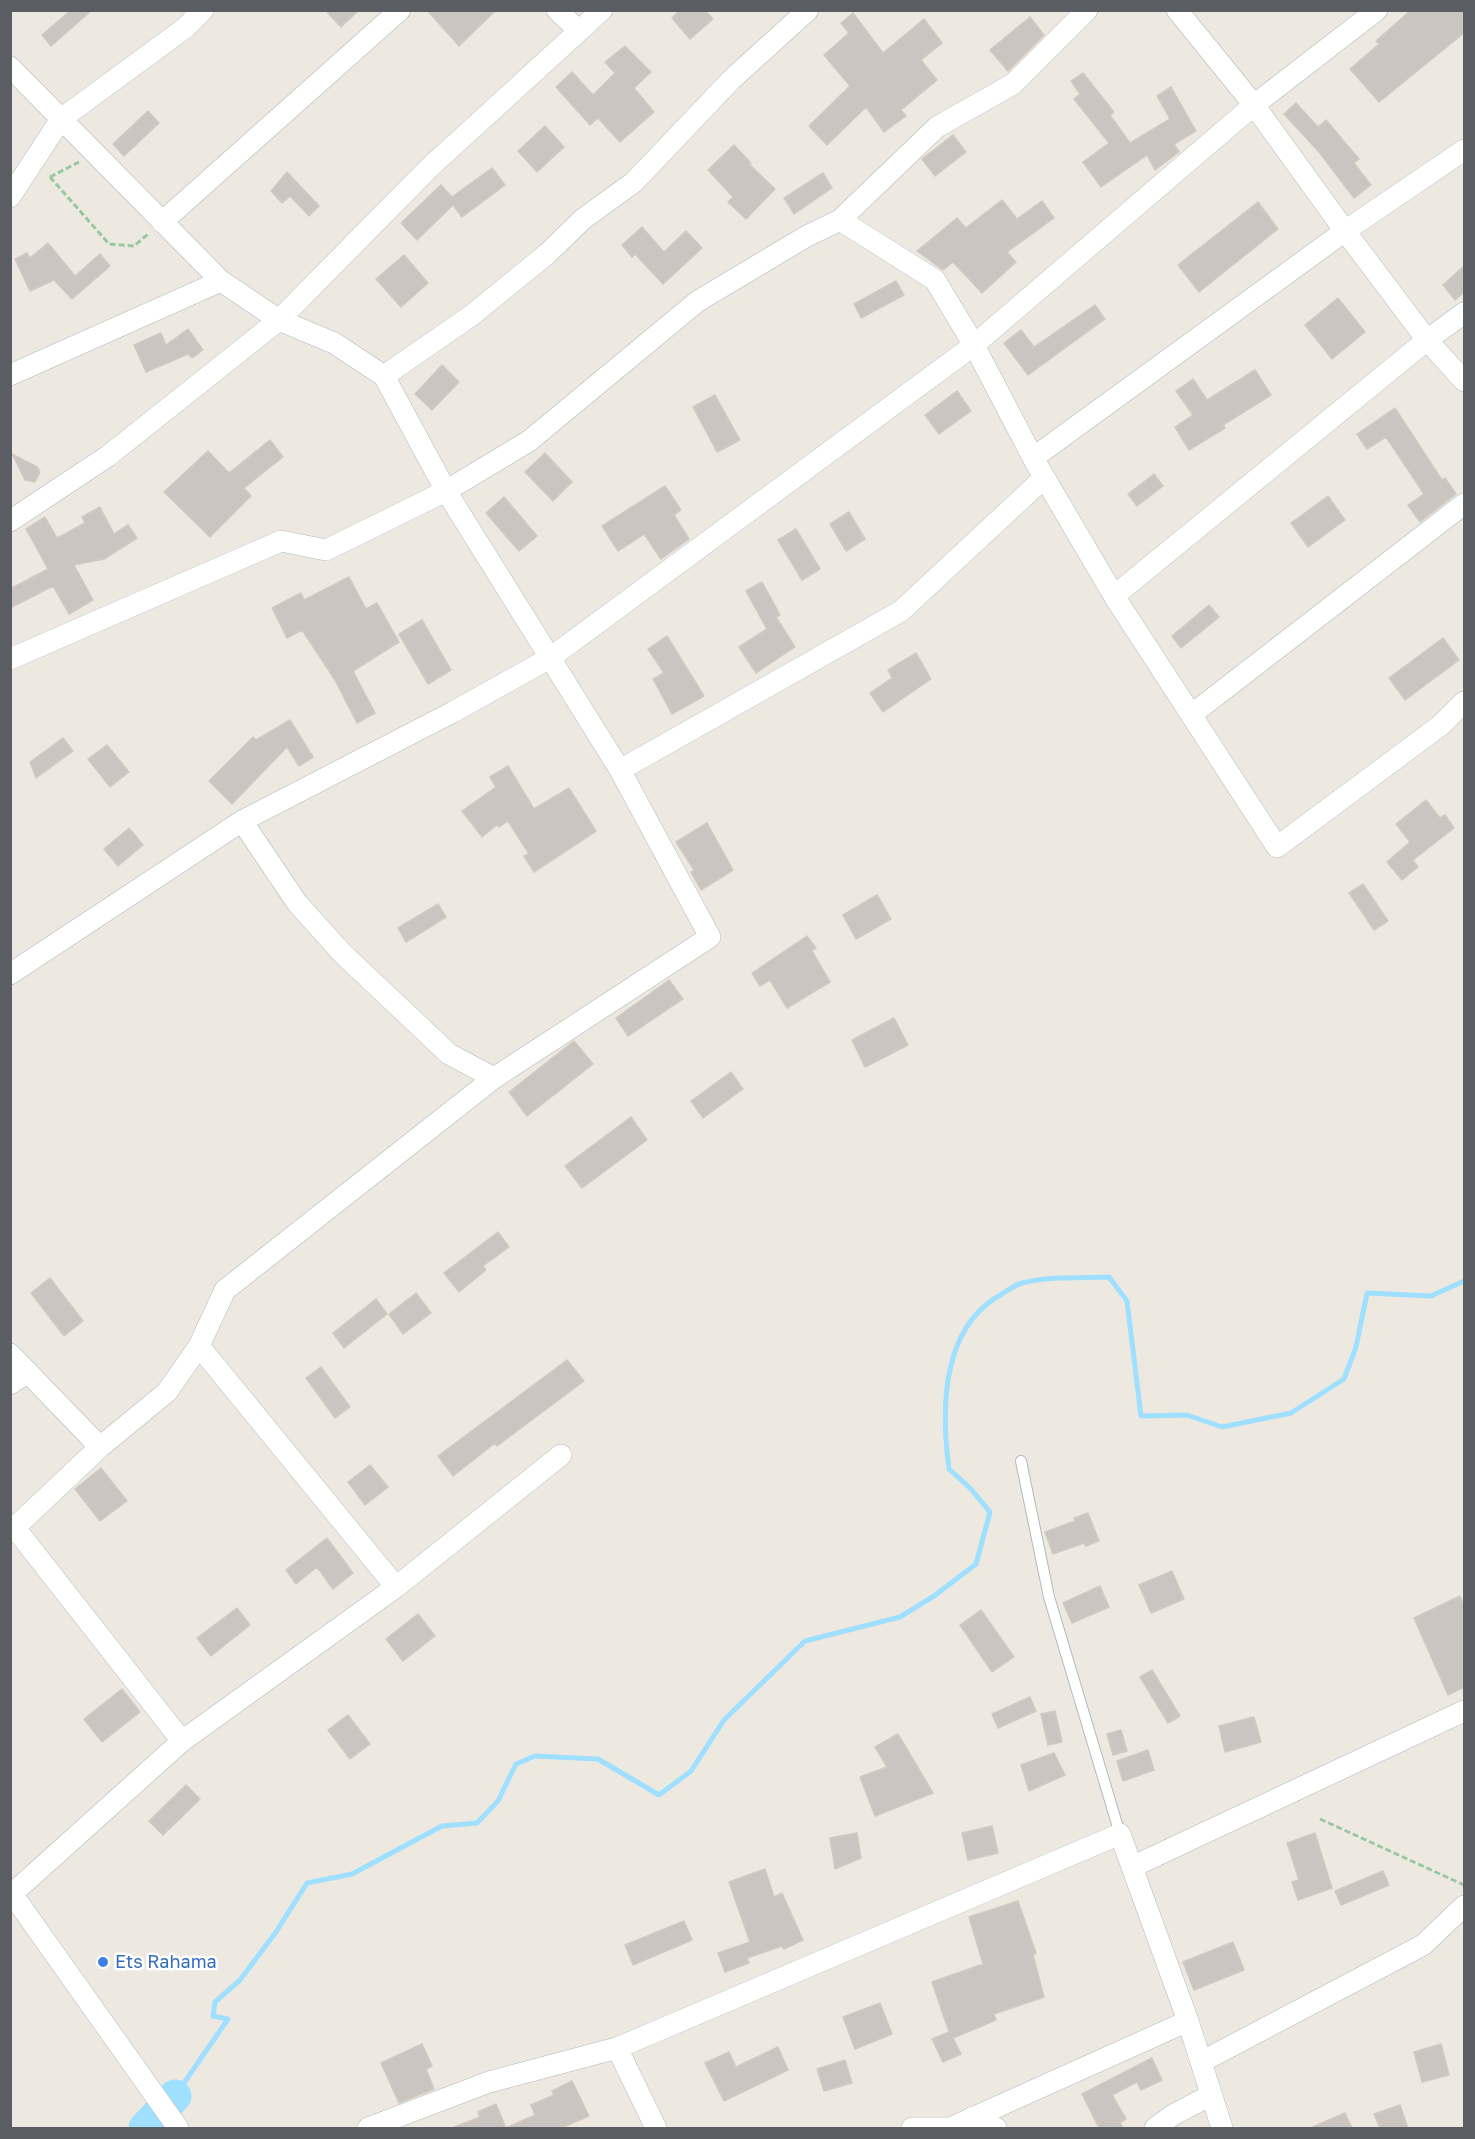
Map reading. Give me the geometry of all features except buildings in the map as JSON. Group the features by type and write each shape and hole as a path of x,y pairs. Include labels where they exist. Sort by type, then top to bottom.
{"street":[{"path":"10,197 62,119 185,28 203,10"},
{"path":"162,222 400,10"},
{"path":"557,10 579,31"},
{"path":"10,522 108,456 279,320 429,168 602,10"},
{"path":"384,376 472,315 547,254 583,219 634,182 732,79 808,10"},
{"path":"10,659 282,541 326,550 446,491 529,441 698,301 807,236 840,220 937,127 1012,84 1087,10"},
{"path":"1177,10 1254,105 1427,340 1464,381"},
{"path":"10,975 242,821 453,712 550,658 974,345 1254,105 1377,10"},
{"path":"10,67 221,281 279,320 334,343 384,376 446,491 620,770 710,937 494,1078 225,1290 199,1346 167,1392 100,1447 13,1530 182,1741"},
{"path":"1033,458 1345,231 1464,150"},
{"path":"840,220 935,280 974,345 1044,478 1114,596 1277,847 1441,725 1464,702"},
{"path":"10,375 221,281"},
{"path":"1114,596 1427,340 1464,313"},
{"path":"620,770 901,611 1044,478"},
{"path":"1191,715 1464,504"},
{"path":"242,821 297,903 343,954 449,1054 494,1078"},
{"path":"199,1346 396,1587"},
{"path":"10,1354 19,1378 100,1447"},
{"path":"178,2128 12,1892 182,1741 396,1587 561,1455"},
{"path":"1132,1867 1464,1711"},
{"path":"368,2128 489,2082 617,2048 1120,1834 1188,2021 1222,2128"},
{"path":"1201,2062 1423,1945 1464,1906"},
{"path":"912,2128 950,2128 1188,2021"},
{"path":"617,2048 656,2128"},
{"path":"1155,2128 1173,2115 1211,2095"},
{"path":"973,2117 996,2128"}],"lane":[{"path":"1021,1461 1049,1597 1120,1834"}],"path":[{"path":"41,181 96,154"},
{"path":"50,177 109,244 134,246 162,222"},
{"path":"1320,1819 1464,1885"}],"waterway":[{"path":"175,2096 228,2019 213,2016 215,2002 240,1980 276,1932 307,1883 352,1874 442,1826 477,1823 498,1801 516,1764 535,1756 598,1759 659,1795 691,1771 724,1720 805,1641 900,1617 934,1596 976,1564 990,1512 971,1489 949,1469 946,1446 946,1396 956,1348 967,1327 982,1309 1009,1289 1022,1283 1043,1279 1109,1277 1127,1301 1141,1416 1187,1415 1222,1427 1291,1413 1344,1379 1356,1347 1367,1293 1431,1296 1464,1281"},
{"path":"145,2128 175,2096"}],"place":[{"name":"Ets Rahama","path":"103,1962"}]}
